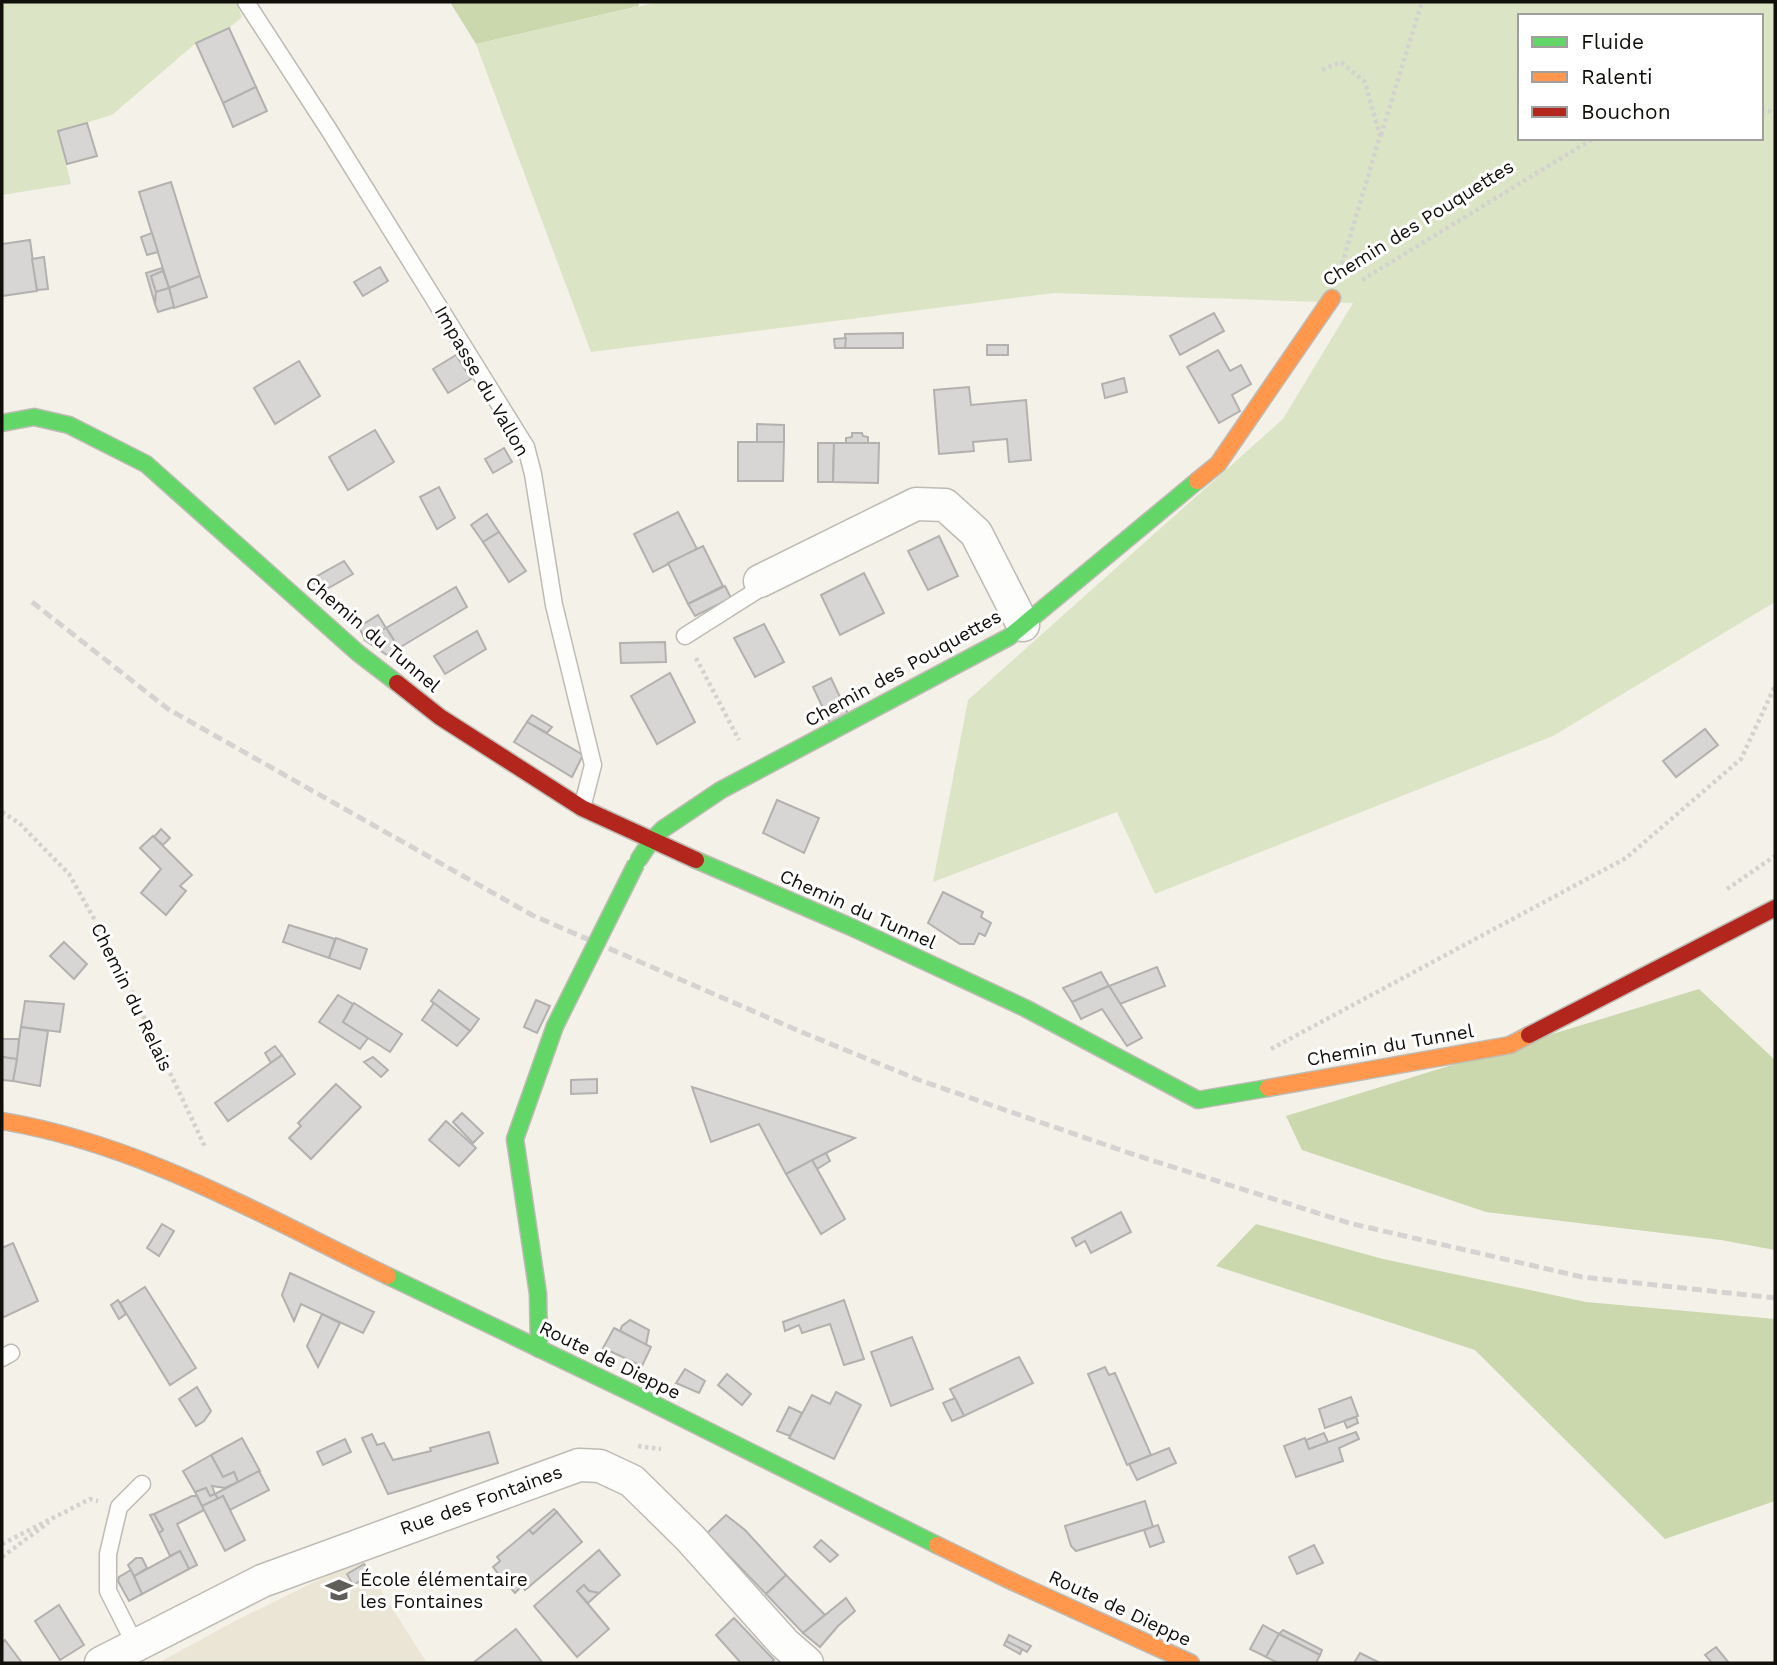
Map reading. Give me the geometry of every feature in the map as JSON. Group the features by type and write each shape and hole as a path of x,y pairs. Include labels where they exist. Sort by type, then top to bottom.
{"street":[{"name":"Chemin des Pouquettes","path":"539,1349 538,1294 515,1139 555,1026 636,864 651,841 682,814 721,790 1009,637 1217,464 1332,299"},
{"name":"Chemin du Tunnel","path":"2,423 34,418 69,425 146,464 368,661 440,717 582,808 651,841 851,927 1025,1008 1198,1100 1510,1045 1775,908"},
{"path":"760,581 916,504 945,505 976,533 1023,625"},
{"name":"Route de Dieppe","path":"2,1121 30,1125 107,1145 156,1166 539,1349 1007,1579 1191,1663"},
{"name":"Rue des Fontaines","path":"101,1663 262,1581 579,1465 600,1466"},
{"path":"600,1466 632,1481 690,1538 784,1643 807,1663"}],"lane":[{"name":"Impasse du Vallon","path":"246,2 526,447 533,474 554,605 593,765 582,808"},
{"path":"685,635 756,591 760,581"},
{"path":"136,1646 108,1591 108,1554 119,1507 142,1484"}],"path":[{"path":"1332,299 1422,2"},
{"path":"1322,70 1341,62 1365,82 1380,136"},
{"name":"Chemin des Pouquettes","path":"1332,299 1591,140"},
{"path":"685,635 729,723"},
{"path":"1260,1055 1626,858 1741,759 1775,686"},
{"name":"Chemin du Relais","path":"2,812 19,823 69,874 116,958 211,1158"},
{"path":"600,1466 616,1444 664,1449"},
{"path":"2,1544 90,1499 119,1507"},
{"path":"2,1557 61,1514"}],"shaded area":[{"name":"École élémentaire les Fontaines","path":"361,1559 427,1663 158,1663 235,1621"}],"green space":[{"path":"2,2 236,2 242,17 229,28 196,43 112,115 58,131 71,184 2,195"},
{"path":"450,2 638,2 639,6 476,44"},
{"path":"658,2 1775,2 1775,602 1553,736 1155,894 1117,812 933,882 968,700 1283,419 1353,303 1054,293 591,352 476,44"},
{"path":"1699,989 1775,1060 1775,1250 1721,1240 1486,1212 1302,1150 1286,1116"},
{"path":"1256,1224 1383,1259 1586,1302 1775,1319 1775,1501 1665,1539 1475,1350 1216,1266"}],"building":[{"path":"229,28 256,87 223,103 196,43"},
{"path":"256,87 267,111 233,127 223,103"},
{"path":"87,123 97,156 67,164 58,131"},
{"path":"171,182 200,276 169,288 139,192"},
{"path":"152,233 158,252 147,255 141,237"},
{"path":"30,240 37,291 2,296 2,244"},
{"path":"44,257 48,289 37,290 32,259"},
{"path":"380,267 388,281 363,296 354,282"},
{"path":"162,268 163,271 151,276 156,292 155,304 146,273"},
{"path":"163,271 169,288 156,292 151,276"},
{"path":"200,276 207,297 174,308 169,288"},
{"path":"169,288 174,307 158,312 155,304 156,292"},
{"path":"1214,313 1224,331 1180,355 1170,336"},
{"path":"903,333 903,348 845,348 845,334"},
{"path":"846,338 845,348 835,348 834,339"},
{"path":"987,345 1008,345 1008,355 987,355"},
{"path":"1218,350 1230,371 1241,365 1251,384 1232,395 1240,411 1219,423 1187,367"},
{"path":"456,355 471,379 448,393 433,369"},
{"path":"299,361 320,396 275,424 254,388"},
{"path":"1124,378 1127,392 1105,398 1102,384"},
{"path":"969,387 971,405 1026,400 1031,460 1009,462 1007,439 973,442 974,451 939,454 934,390"},
{"path":"757,424 784,425 784,442 757,442"},
{"path":"375,430 394,462 348,490 329,457"},
{"path":"852,433 862,433 868,437 868,443 846,443 846,438 852,437"},
{"path":"738,442 784,442 783,481 738,481"},
{"path":"818,443 834,443 833,482 818,482"},
{"path":"834,443 879,443 878,483 833,482"},
{"path":"504,448 512,462 493,473 485,459"},
{"path":"439,487 455,518 437,529 420,497"},
{"path":"678,512 697,549 653,572 634,534"},
{"path":"487,514 499,532 483,542 471,525"},
{"path":"499,532 526,571 509,582 483,542"},
{"path":"939,536 958,576 928,590 908,551"},
{"path":"703,546 723,586 688,604 668,563"},
{"path":"344,561 353,574 320,593 312,579"},
{"path":"864,573 884,613 840,635 821,595"},
{"path":"725,586 731,598 695,616 688,604"},
{"path":"456,587 467,607 399,648 386,628"},
{"path":"378,615 386,628 365,640 359,627"},
{"path":"764,624 784,662 755,677 734,638"},
{"path":"386,628 399,648 387,655 365,640"},
{"path":"477,631 486,649 445,674 434,656"},
{"path":"665,642 666,662 621,663 620,643"},
{"path":"670,673 695,722 657,744 631,696"},
{"path":"831,678 848,714 830,723 813,687"},
{"path":"532,715 552,727 547,733 527,722"},
{"path":"527,722 583,755 572,777 514,742"},
{"path":"1705,729 1718,745 1676,777 1663,761"},
{"path":"777,800 819,818 804,853 763,833"},
{"path":"161,829 170,838 163,845 154,837"},
{"path":"153,836 192,875 180,886 186,891 166,915 141,893 161,869 140,848"},
{"path":"943,892 983,912 981,917 991,923 985,936 979,933 974,944 960,944 928,923"},
{"path":"289,925 335,939 329,958 283,942"},
{"path":"336,938 367,949 360,969 329,958"},
{"path":"64,942 87,964 74,979 50,956"},
{"path":"1157,967 1165,986 1120,1004 1109,986"},
{"path":"1101,972 1109,986 1072,1002 1063,988"},
{"path":"1109,986 1142,1038 1127,1046 1102,1009 1081,1019 1072,1002"},
{"path":"439,990 479,1019 470,1031 431,1001"},
{"path":"338,995 353,1004 343,1022 368,1038 360,1049 319,1022"},
{"path":"536,1000 550,1006 537,1033 524,1027"},
{"path":"25,1001 64,1004 60,1032 21,1027"},
{"path":"354,1003 402,1034 390,1052 343,1022"},
{"path":"434,1003 470,1031 457,1046 422,1020"},
{"path":"21,1027 48,1031 40,1086 13,1081"},
{"path":"2,1039 19,1039 17,1059 2,1057"},
{"path":"275,1046 282,1055 271,1063 265,1053"},
{"path":"282,1055 295,1074 228,1121 215,1103"},
{"path":"2,1057 17,1059 13,1081 2,1080"},
{"path":"373,1057 388,1070 381,1077 364,1062"},
{"path":"597,1079 597,1093 571,1094 571,1080"},
{"path":"336,1084 361,1107 311,1159 289,1138 301,1126 298,1123"},
{"path":"692,1087 855,1138 786,1174 759,1124 711,1142"},
{"path":"462,1113 483,1133 473,1143 453,1122"},
{"path":"446,1121 476,1148 459,1166 429,1140"},
{"path":"826,1153 830,1161 817,1169 812,1160"},
{"path":"812,1160 845,1219 821,1234 786,1174"},
{"path":"1121,1212 1131,1232 1091,1253 1085,1241 1076,1246 1072,1238"},
{"path":"162,1224 174,1231 159,1256 147,1248"},
{"path":"13,1243 38,1301 2,1318 2,1248"},
{"path":"290,1273 374,1312 363,1333 301,1304 294,1321 282,1295"},
{"path":"145,1287 196,1368 170,1385 120,1303"},
{"path":"118,1300 126,1314 119,1319 111,1305"},
{"path":"844,1300 864,1359 844,1365 830,1324 802,1333 799,1325 785,1331 783,1322"},
{"path":"322,1314 340,1323 318,1367 307,1346"},
{"path":"630,1320 649,1330 646,1345 620,1331"},
{"path":"614,1328 651,1347 642,1366 603,1348"},
{"path":"912,1337 933,1389 891,1406 871,1352"},
{"path":"1019,1357 1033,1383 964,1416 950,1389"},
{"path":"1105,1367 1109,1375 1115,1373 1151,1455 1127,1465 1088,1374"},
{"path":"685,1369 705,1381 699,1393 676,1383"},
{"path":"727,1374 751,1394 742,1405 718,1385"},
{"path":"197,1387 211,1411 204,1421 196,1426 179,1399"},
{"path":"836,1392 861,1405 834,1459 789,1438 812,1395 830,1404"},
{"path":"1351,1397 1358,1416 1325,1428 1319,1409"},
{"path":"955,1398 964,1416 952,1421 943,1403"},
{"path":"789,1407 802,1413 790,1436 777,1431"},
{"path":"1356,1417 1358,1423 1347,1428 1344,1421"},
{"path":"489,1432 498,1463 388,1494 362,1438 372,1434 377,1445 384,1443 393,1460"},
{"path":"1356,1432 1359,1439 1339,1448 1343,1461 1296,1477 1284,1446 1305,1438 1309,1449"},
{"path":"1324,1433 1328,1442 1309,1449 1306,1440"},
{"path":"242,1438 260,1471 238,1482 234,1472 223,1477 211,1455"},
{"path":"345,1439 351,1452 323,1465 317,1452"},
{"path":"1169,1448 1176,1463 1137,1480 1129,1464"},
{"path":"211,1455 223,1477 234,1472 238,1482 225,1488 212,1486 215,1494 210,1496 206,1488 195,1492 183,1471"},
{"path":"259,1471 269,1490 230,1510 223,1496 218,1499 215,1494"},
{"path":"206,1488 210,1496 215,1494 218,1499 202,1506 195,1492"},
{"path":"197,1496 204,1510 177,1524 197,1565 189,1569 180,1551 170,1556 159,1533 163,1530 154,1514"},
{"path":"223,1496 245,1540 225,1551 202,1506"},
{"path":"1145,1501 1153,1527 1076,1551 1071,1546 1065,1526"},
{"path":"554,1509 557,1512 533,1534 529,1530"},
{"path":"557,1512 582,1542 525,1590 512,1574 504,1581 493,1567 500,1561 497,1557 529,1530 533,1534"},
{"path":"154,1514 163,1530 159,1533 150,1515"},
{"path":"726,1515 745,1530 786,1575 766,1594 707,1533"},
{"path":"1158,1525 1164,1542 1150,1547 1144,1530"},
{"path":"821,1540 838,1555 830,1562 814,1547"},
{"path":"1314,1545 1323,1563 1297,1574 1289,1557"},
{"path":"599,1550 620,1575 599,1593 589,1591 584,1585 577,1591 609,1629 577,1657 534,1606"},
{"path":"180,1551 189,1569 142,1594 134,1576"},
{"path":"136,1558 142,1558 147,1568 134,1576 128,1565"},
{"path":"364,1564 371,1575 353,1585 347,1574"},
{"path":"131,1570 142,1594 129,1601 118,1581 119,1577"},
{"path":"512,1574 522,1586 515,1593 504,1581"},
{"path":"786,1575 825,1615 803,1633 766,1594"},
{"path":"584,1585 589,1591 599,1593 588,1603 577,1591"},
{"path":"846,1598 855,1611 820,1647 803,1633"},
{"path":"59,1605 84,1645 60,1660 35,1621"},
{"path":"734,1618 774,1660 771,1663 741,1663 716,1635"},
{"path":"1263,1625 1279,1634 1266,1657 1250,1649"},
{"path":"516,1629 542,1662 473,1663"},
{"path":"1283,1630 1322,1650 1320,1655 1279,1634"},
{"path":"1279,1634 1320,1655 1316,1663 1278,1663 1266,1657"},
{"path":"1009,1635 1031,1646 1027,1652 1006,1641"},
{"path":"5,1640 22,1663 2,1663 2,1643"},
{"path":"1006,1641 1022,1649 1020,1654 1004,1645"},
{"path":"1716,1647 1729,1663 1712,1663 1705,1655"},
{"path":"1360,1653 1380,1663 1354,1663"}],"railway":[{"path":"32,602 168,709 532,915 919,1080 1129,1153 1349,1223 1582,1277 1775,1298"}],"traffic: fast":[{"path":"2,423 34,417 69,425 146,464 358,653 397,683"},
{"path":"639,859 663,829 721,790 1009,637 1197,481"},
{"path":"696,860 851,927 1025,1008 1198,1100 1268,1088"},
{"path":"555,1026 636,864"},
{"path":"539,1349 538,1294 515,1139 555,1026"},
{"path":"388,1276 640,1397 937,1545"}],"traffic: slow":[{"path":"1197,481 1218,464 1332,298"},
{"path":"1268,1088 1510,1045 1529,1035"},
{"path":"2,1121 103,1146 152,1164 388,1276"},
{"path":"937,1545 1191,1663"}],"traffic: jam":[{"path":"397,683 440,717 582,808 696,860"},
{"path":"1529,1035 1775,908"}],"place":[{"name":"École élémentaire les Fontaines","path":"339,1590"}]}
